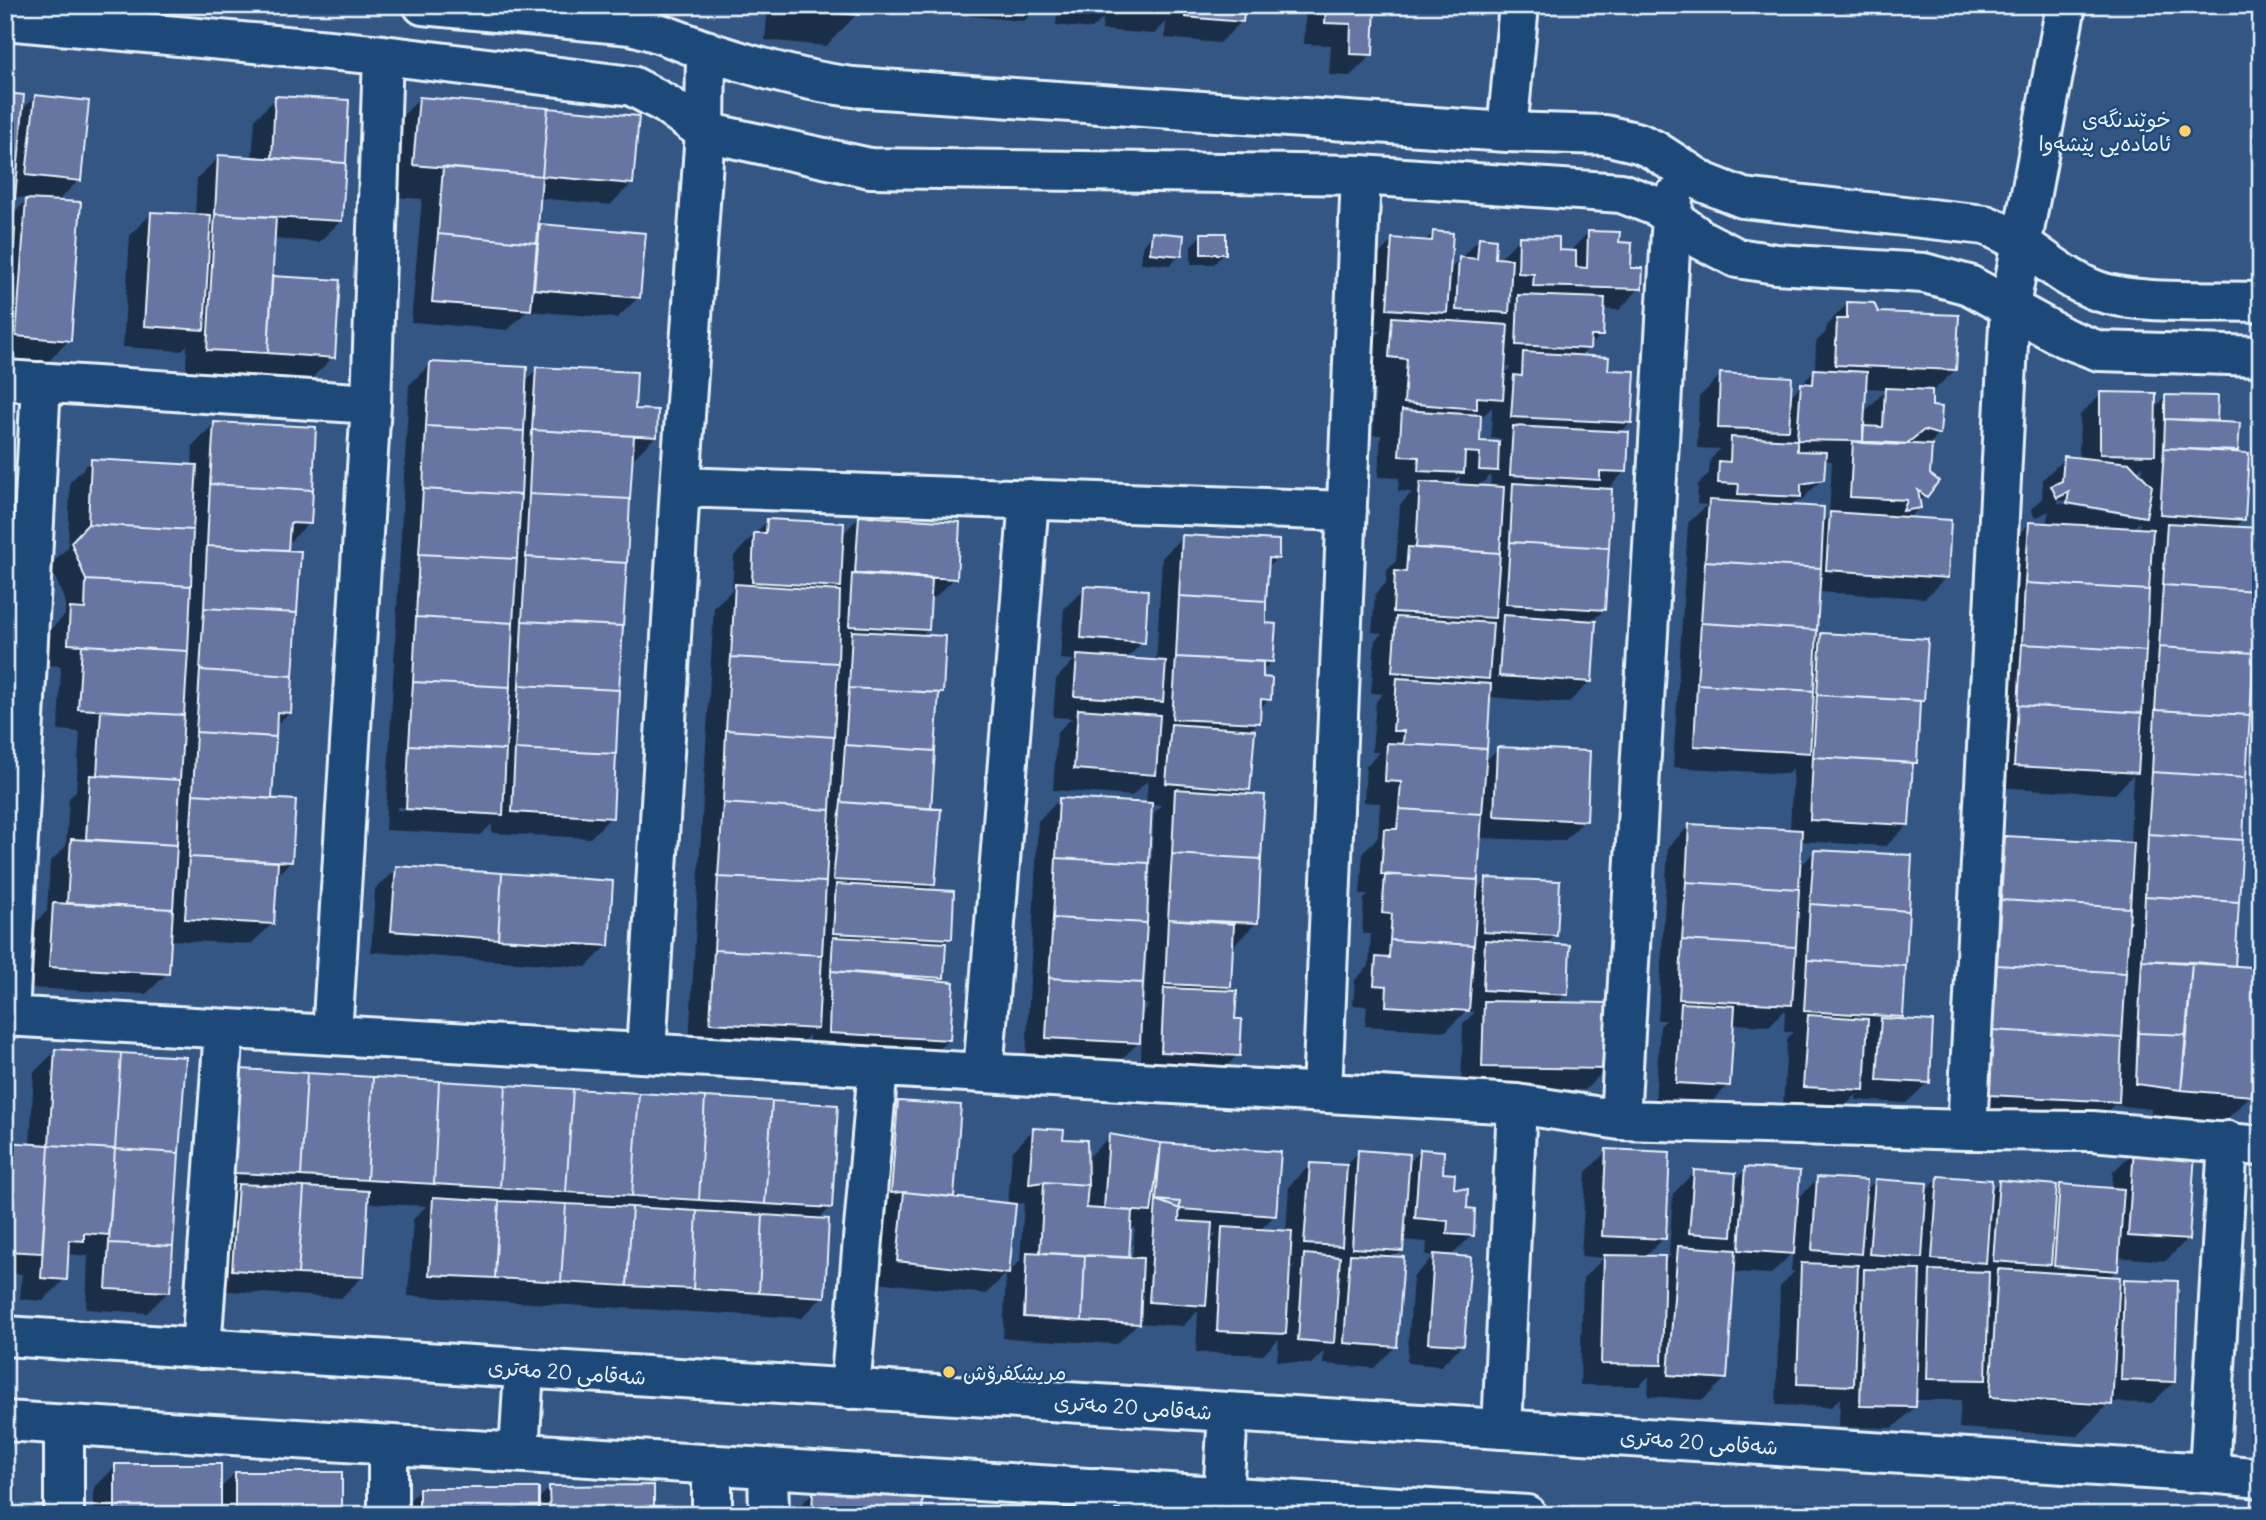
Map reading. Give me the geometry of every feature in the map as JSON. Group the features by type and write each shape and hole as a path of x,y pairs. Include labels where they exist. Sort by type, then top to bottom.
{"street":[{"path":"423,5 508,9 631,25 798,78 853,87 1507,132 1605,135 1639,143 1705,183 1743,198 1985,225 2020,241 2074,280 2107,294 2144,299 2261,302"},
{"path":"1507,132 1519,5"},
{"path":"1967,1130 2010,306 2066,5"},
{"path":"5,20 383,55 632,86 666,104 705,132 870,168 1361,175 1621,193 1643,200 1672,216 1702,240 1737,258 1776,264 1924,273 1969,285 2065,338 2099,351 2261,356"},
{"path":"646,1053 680,486 705,132 706,50"},
{"path":"332,1035 371,404 383,55"},
{"path":"1620,1120 1677,165"},
{"path":"1322,1092 1361,175"},
{"path":"371,404 23,381 7,1016 1517,1104 1620,1120 2092,1131 2244,1144 2209,1473"},
{"path":"680,486 1347,511"},
{"path":"983,1073 1028,499"},
{"path":"201,1349 224,1028"},
{"path":"849,1389 878,1067"},
{"path":"1502,1429 1517,1104"},
{"name":"شەقامی 20 مەتری","path":"5,1336 2261,1478"},
{"path":"519,1452 524,1369"},
{"path":"1223,1496 1228,1413"},
{"path":"5,1421 768,1468 1096,1501 1223,1496 1527,1515"},
{"path":"64,1425 64,1515"},
{"path":"388,1445 388,1515"},
{"path":"712,1464 712,1515"},
{"path":"768,1468 769,1515"}],"building":[{"path":"796,5 860,5 859,15 795,9"},
{"path":"1123,5 1178,5 1177,14 1123,9"},
{"path":"1186,5 1245,5 1243,22 1185,17"},
{"path":"1326,5 1375,5 1373,55 1350,54 1351,24 1325,23"},
{"path":"5,93 24,95 13,222 5,221"},
{"path":"35,95 89,101 81,181 26,175"},
{"path":"275,96 349,100 346,163 272,158"},
{"path":"419,97 548,108 542,176 413,165"},
{"path":"548,108 639,116 633,184 542,176"},
{"path":"218,155 346,163 342,221 215,214"},
{"path":"443,167 542,176 537,243 438,234"},
{"path":"26,199 81,202 71,341 16,336"},
{"path":"151,212 211,215 204,330 144,326"},
{"path":"215,214 276,217 268,353 207,350"},
{"path":"540,224 646,233 640,298 534,289"},
{"path":"5,228 15,229 5,340"},
{"path":"1433,231 1453,233 1447,313 1387,309 1392,238 1432,241"},
{"path":"1588,231 1620,232 1619,242 1632,243 1631,268 1643,268 1642,289 1533,286 1534,274 1518,273 1519,236 1559,237 1559,250 1576,251 1576,267 1587,268"},
{"path":"1152,232 1184,235 1182,256 1150,253"},
{"path":"1201,233 1226,233 1226,254 1201,254"},
{"path":"438,234 537,243 531,310 432,302"},
{"path":"1479,237 1496,239 1495,258 1512,259 1509,313 1456,310 1459,257 1477,259"},
{"path":"272,276 340,280 335,358 268,353"},
{"path":"1518,295 1605,298 1603,336 1591,336 1590,349 1516,345"},
{"path":"1847,302 1874,303 1878,312 1959,315 1956,370 1835,365 1837,319 1847,319"},
{"path":"1392,317 1508,325 1503,399 1477,397 1477,409 1404,403 1407,359 1389,357"},
{"path":"1523,352 1609,357 1608,370 1635,371 1632,423 1511,417 1514,375 1522,376"},
{"path":"430,362 527,367 524,431 426,426"},
{"path":"536,367 637,372 635,409 658,410 657,437 532,430"},
{"path":"1814,369 1867,372 1863,443 1797,440 1801,383 1813,384"},
{"path":"1720,373 1792,377 1789,430 1718,428"},
{"path":"1885,388 1932,390 1932,406 1942,407 1940,435 1924,430 1905,445 1863,443 1863,426 1883,427"},
{"path":"2100,392 2156,393 2155,455 2100,454"},
{"path":"2165,395 2218,396 2217,421 2165,419"},
{"path":"1402,410 1481,415 1480,441 1499,442 1498,471 1479,470 1480,453 1465,452 1464,473 1418,471 1419,457 1399,456"},
{"path":"2165,419 2240,423 2238,451 2164,448"},
{"path":"214,422 316,427 313,490 210,484"},
{"path":"426,426 524,431 521,495 423,489"},
{"path":"1513,426 1629,432 1627,472 1600,471 1600,480 1510,475"},
{"path":"532,430 634,436 630,499 529,494"},
{"path":"1731,437 1797,440 1797,451 1826,452 1824,480 1801,484 1801,497 1738,494 1739,484 1718,483 1719,461 1730,462"},
{"path":"1853,441 1932,445 1930,474 1939,481 1927,497 1918,490 1921,508 1903,511 1907,500 1850,497"},
{"path":"2164,448 2249,453 2245,520 2160,514"},
{"path":"2064,456 2130,463 2152,486 2146,517 2067,503 2069,492 2057,498 2051,486 2062,481"},
{"path":"91,459 197,465 193,530 88,524"},
{"path":"1420,482 1504,487 1500,553 1416,548"},
{"path":"1513,483 1612,489 1609,548 1510,542"},
{"path":"210,484 313,490 311,524 290,523 288,550 207,546"},
{"path":"423,489 521,495 517,559 419,554"},
{"path":"529,494 630,499 627,563 526,557"},
{"path":"1709,500 1824,507 1821,568 1705,561"},
{"path":"1830,512 1951,520 1948,578 1826,570"},
{"path":"859,516 960,522 957,579 855,573"},
{"path":"767,519 844,523 841,587 752,582 754,533 766,533"},
{"path":"2029,522 2153,529 2149,590 2025,583"},
{"path":"2167,523 2261,528 2257,591 2163,585"},
{"path":"88,524 193,530 191,586 86,580 71,542"},
{"path":"1182,535 1279,540 1279,559 1269,558 1266,601 1179,596"},
{"path":"1510,542 1609,548 1605,610 1506,604"},
{"path":"207,546 301,551 297,613 204,608"},
{"path":"1408,547 1500,553 1495,618 1393,612 1395,571 1406,572"},
{"path":"419,554 517,559 513,623 416,617"},
{"path":"526,557 627,563 623,626 522,621"},
{"path":"1705,561 1821,568 1817,630 1701,623"},
{"path":"852,574 932,579 929,630 849,626"},
{"path":"86,580 191,586 188,651 68,644 70,608 85,609"},
{"path":"2025,583 2149,590 2146,651 2022,644"},
{"path":"735,584 840,591 838,663 731,657"},
{"path":"2163,585 2257,591 2254,653 2159,647"},
{"path":"1084,586 1148,590 1145,643 1081,638"},
{"path":"1179,596 1266,601 1266,623 1276,624 1273,662 1176,657"},
{"path":"204,608 297,613 293,676 200,670"},
{"path":"1503,615 1596,621 1592,682 1499,676"},
{"path":"416,617 513,623 510,687 413,682"},
{"path":"1396,617 1493,623 1489,679 1392,672"},
{"path":"522,621 623,626 619,690 519,685"},
{"path":"1701,623 1817,630 1814,691 1697,684"},
{"path":"852,631 946,636 943,693 849,688"},
{"path":"1821,633 1928,639 1924,701 1817,695"},
{"path":"2022,644 2146,651 2142,713 2018,705"},
{"path":"82,645 188,651 184,715 78,709"},
{"path":"2159,647 2254,653 2250,715 2155,710"},
{"path":"1077,655 1166,661 1163,702 1074,696"},
{"path":"731,657 838,663 834,737 726,730"},
{"path":"1176,657 1263,662 1263,677 1272,678 1271,700 1261,699 1260,723 1172,719"},
{"path":"200,670 293,676 291,713 277,712 276,737 196,732"},
{"path":"1397,678 1491,684 1487,749 1403,744 1404,731 1393,731"},
{"path":"413,682 510,687 506,750 409,745"},
{"path":"1697,684 1814,691 1810,753 1694,746"},
{"path":"519,685 619,690 616,754 515,749"},
{"path":"849,688 939,693 935,751 845,745"},
{"path":"1817,695 1920,701 1917,763 1813,757"},
{"path":"2018,705 2142,713 2138,773 2014,766"},
{"path":"1078,709 1160,715 1156,775 1074,769"},
{"path":"2155,710 2250,715 2246,778 2152,772"},
{"path":"101,711 184,715 180,780 97,775"},
{"path":"1171,724 1255,730 1250,790 1166,783"},
{"path":"726,730 834,737 830,810 723,803"},
{"path":"196,732 276,737 272,799 193,794"},
{"path":"1387,743 1487,749 1482,814 1399,809 1401,782 1385,781"},
{"path":"409,745 506,750 503,815 406,809"},
{"path":"845,745 935,751 931,809 841,802"},
{"path":"1497,747 1590,751 1587,821 1494,816"},
{"path":"515,749 616,754 613,818 512,812"},
{"path":"1813,757 1913,763 1909,825 1810,820"},
{"path":"2152,772 2246,778 2243,840 2148,834"},
{"path":"90,775 180,780 177,845 86,839"},
{"path":"1175,789 1265,795 1261,859 1172,854"},
{"path":"193,794 296,800 292,862 189,857"},
{"path":"1059,798 1152,803 1149,863 1056,858"},
{"path":"841,802 941,809 935,885 833,880"},
{"path":"723,803 830,810 826,882 718,877"},
{"path":"1399,809 1482,814 1478,880 1381,874 1384,829 1397,829"},
{"path":"1689,824 1802,830 1799,889 1686,882"},
{"path":"2148,834 2243,840 2239,902 2145,896"},
{"path":"2005,836 2134,843 2130,908 2001,900"},
{"path":"71,839 177,845 173,909 67,903"},
{"path":"1814,850 1912,855 1909,911 1810,904"},
{"path":"1172,854 1261,859 1258,923 1168,919"},
{"path":"189,857 278,862 274,924 185,919"},
{"path":"1056,858 1149,863 1147,923 1053,918"},
{"path":"396,866 502,873 498,939 391,931"},
{"path":"502,873 613,881 609,946 498,939"},
{"path":"1385,876 1478,880 1474,945 1390,940 1392,914 1382,913"},
{"path":"718,877 826,882 822,955 714,950"},
{"path":"1486,878 1560,881 1557,936 1483,932"},
{"path":"1686,882 1799,889 1796,947 1682,940"},
{"path":"836,884 954,891 952,939 833,933"},
{"path":"2145,896 2239,902 2235,966 2142,960"},
{"path":"2001,900 2130,908 2126,973 1997,965"},
{"path":"53,903 173,909 169,974 49,967"},
{"path":"1810,904 1909,911 1906,966 1807,960"},
{"path":"1053,918 1147,923 1143,983 1049,978"},
{"path":"1168,919 1234,924 1231,987 1165,984"},
{"path":"833,937 946,943 944,978 831,971"},
{"path":"1390,940 1474,945 1469,1011 1386,1006 1387,986 1374,985 1376,957 1389,958"},
{"path":"1485,940 1570,945 1568,995 1483,990"},
{"path":"1682,940 1796,947 1792,1005 1679,999"},
{"path":"714,950 822,955 818,1029 710,1023"},
{"path":"1807,960 1906,966 1903,1017 1804,1011"},
{"path":"2142,960 2192,962 2187,1035 2138,1033"},
{"path":"2192,962 2261,968 2252,1096 2181,1090"},
{"path":"1997,965 2126,973 2122,1038 1992,1030"},
{"path":"831,971 954,982 950,1040 829,1033"},
{"path":"1049,978 1143,983 1140,1043 1046,1038"},
{"path":"1164,988 1237,991 1235,1019 1242,1019 1240,1056 1161,1052"},
{"path":"1484,1001 1609,1003 1608,1069 1482,1067"},
{"path":"1681,1003 1735,1006 1730,1086 1676,1083"},
{"path":"1808,1015 1868,1019 1864,1090 1803,1087"},
{"path":"1881,1018 1933,1021 1930,1083 1877,1080"},
{"path":"1992,1030 2122,1038 2119,1102 1989,1095"},
{"path":"2138,1033 2187,1035 2181,1090 2136,1084"},
{"path":"55,1049 121,1053 115,1149 49,1145"},
{"path":"121,1053 186,1057 179,1153 115,1149"},
{"path":"241,1069 307,1073 301,1176 234,1173"},
{"path":"307,1073 373,1077 367,1180 301,1176"},
{"path":"373,1077 439,1081 434,1184 367,1180"},
{"path":"439,1081 506,1085 500,1188 434,1184"},
{"path":"506,1085 573,1089 566,1192 500,1188"},
{"path":"573,1089 639,1093 632,1196 566,1192"},
{"path":"639,1093 705,1097 699,1200 632,1196"},
{"path":"705,1097 772,1101 765,1204 699,1200"},
{"path":"772,1101 838,1105 832,1208 765,1204"},
{"path":"898,1101 961,1105 954,1197 891,1193"},
{"path":"1033,1128 1064,1130 1063,1139 1087,1140 1088,1185 1044,1182 1029,1184"},
{"path":"1109,1134 1161,1143 1151,1212 1104,1209"},
{"path":"5,1142 49,1145 42,1253 5,1251"},
{"path":"1161,1143 1281,1152 1276,1216 1180,1209 1156,1200"},
{"path":"49,1145 115,1149 109,1235 84,1233 84,1241 69,1240 67,1280 41,1278"},
{"path":"2134,1148 2195,1153 2189,1240 2128,1236"},
{"path":"115,1149 179,1153 173,1246 109,1243"},
{"path":"1420,1149 1444,1151 1443,1173 1455,1174 1454,1188 1468,1189 1467,1208 1475,1209 1474,1236 1447,1234 1448,1221 1415,1218"},
{"path":"1606,1149 1670,1152 1666,1239 1602,1236"},
{"path":"1358,1150 1410,1154 1403,1251 1352,1248"},
{"path":"1310,1163 1347,1165 1342,1246 1304,1244"},
{"path":"1745,1167 1800,1171 1794,1254 1739,1250"},
{"path":"1694,1170 1736,1173 1732,1236 1689,1233"},
{"path":"1938,1176 1992,1180 1986,1263 1932,1259"},
{"path":"1817,1177 1867,1180 1861,1254 1812,1250"},
{"path":"1875,1179 1927,1183 1922,1258 1869,1254"},
{"path":"1999,1180 2057,1185 2051,1265 1993,1261"},
{"path":"1044,1182 1088,1185 1086,1208 1132,1211 1129,1258 1040,1253"},
{"path":"238,1184 304,1187 298,1274 232,1270"},
{"path":"2060,1184 2124,1189 2118,1271 2054,1266"},
{"path":"304,1187 369,1191 364,1277 298,1274"},
{"path":"904,1192 1016,1204 1009,1274 897,1261"},
{"path":"433,1197 499,1201 495,1278 429,1275"},
{"path":"1156,1200 1180,1202 1179,1221 1212,1223 1206,1306 1149,1302"},
{"path":"499,1201 566,1204 561,1282 495,1278"},
{"path":"566,1204 632,1207 627,1286 561,1282"},
{"path":"632,1207 697,1211 693,1289 627,1286"},
{"path":"697,1211 763,1215 759,1293 693,1289"},
{"path":"763,1215 829,1219 825,1297 759,1293"},
{"path":"1222,1227 1292,1231 1286,1334 1217,1331"},
{"path":"109,1243 173,1246 170,1292 106,1289"},
{"path":"1678,1246 1736,1250 1727,1379 1668,1375"},
{"path":"1027,1252 1085,1255 1082,1321 1024,1317"},
{"path":"1304,1254 1340,1257 1334,1343 1298,1340"},
{"path":"1350,1254 1404,1257 1397,1347 1344,1343"},
{"path":"1434,1254 1471,1257 1464,1345 1428,1343"},
{"path":"1085,1255 1143,1258 1140,1324 1082,1321"},
{"path":"1604,1255 1665,1256 1662,1365 1601,1364"},
{"path":"1801,1263 1858,1265 1854,1386 1797,1384"},
{"path":"1864,1269 1920,1270 1916,1407 1860,1406"},
{"path":"1998,1269 2120,1277 2112,1405 1990,1397"},
{"path":"1930,1270 1989,1272 1986,1380 1927,1379"},
{"path":"2124,1279 2178,1281 2175,1382 2121,1380"},
{"path":"115,1464 221,1464 221,1515 115,1515"},
{"path":"235,1472 342,1472 342,1515 235,1515"},
{"path":"654,1485 654,1515 550,1515 549,1486"},
{"path":"419,1488 539,1488 539,1515 419,1515"},
{"path":"813,1490 923,1496 922,1515 812,1515"}],"place":[{"name":"خوێندنگەی ئامادەیی پێشەوا","path":"2185,131"},
{"name":"مریشکفرۆش","path":"949,1372"}]}
